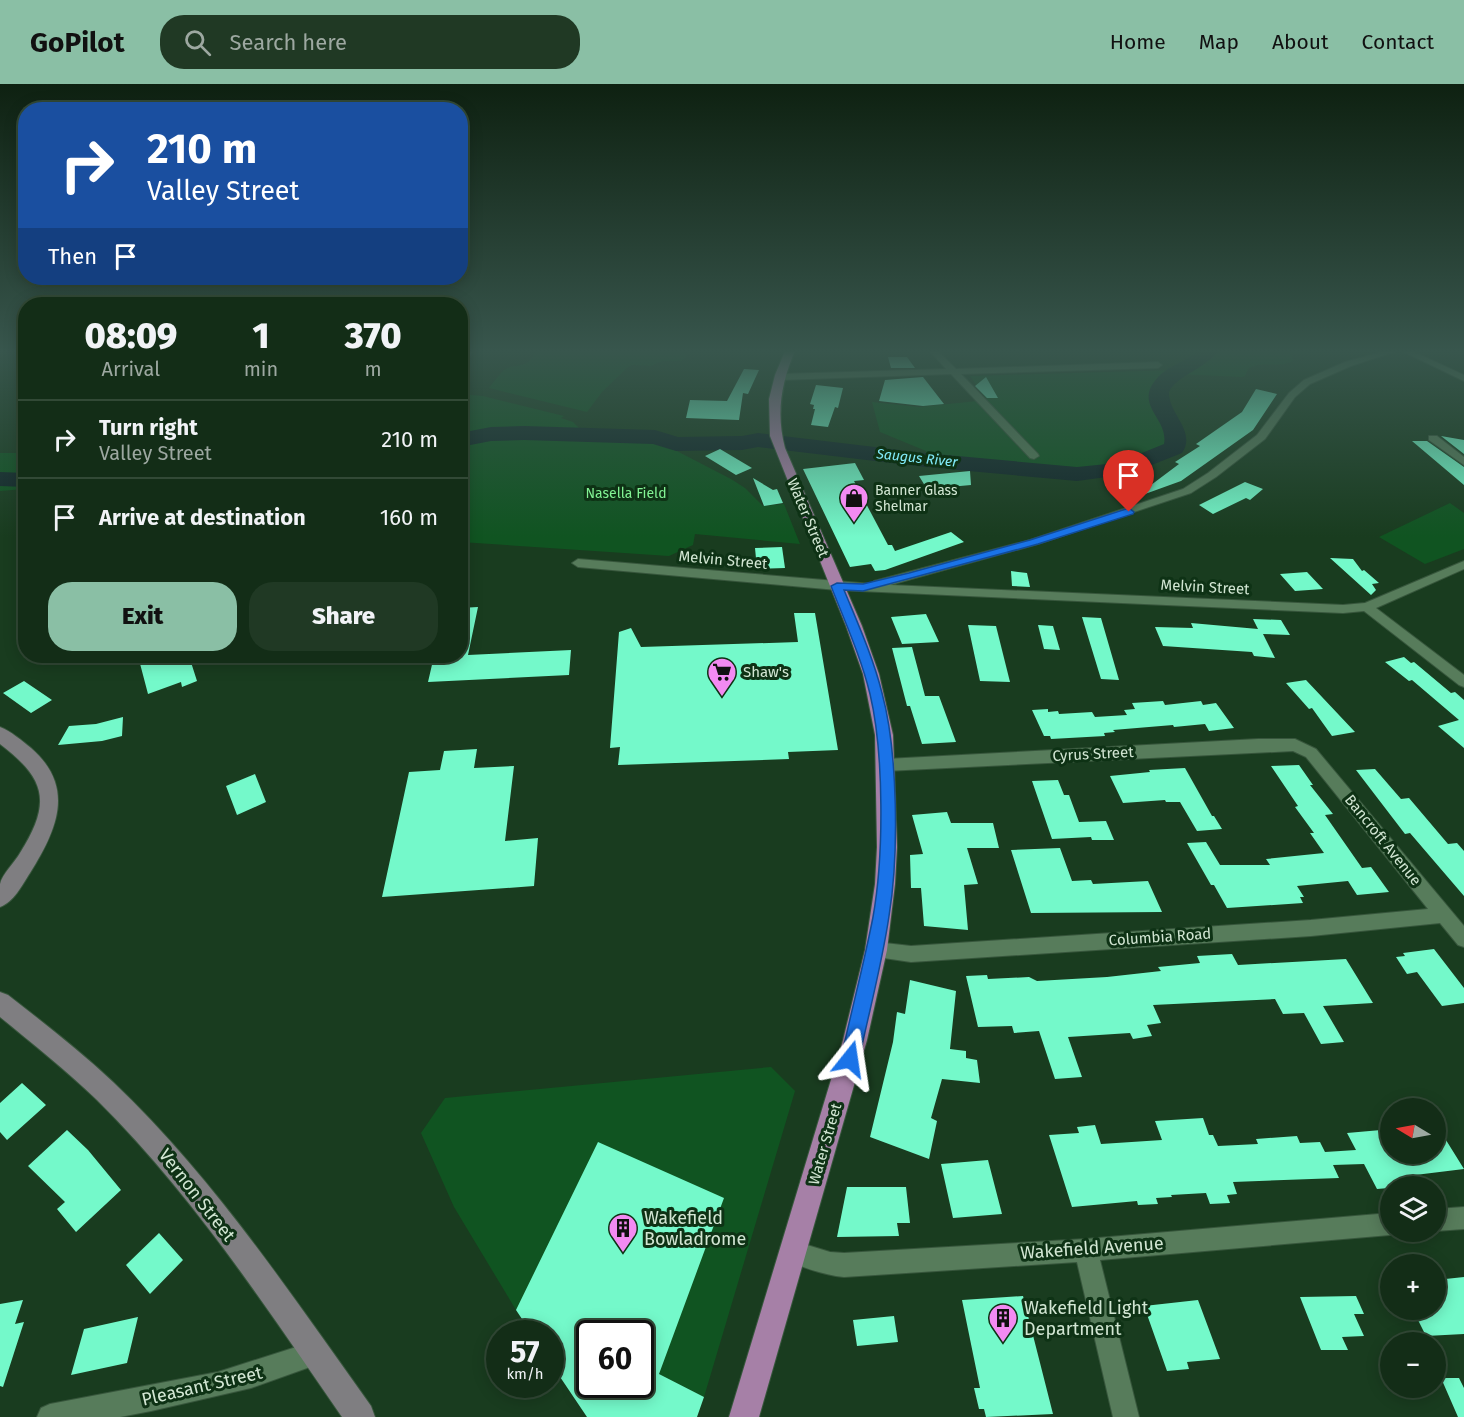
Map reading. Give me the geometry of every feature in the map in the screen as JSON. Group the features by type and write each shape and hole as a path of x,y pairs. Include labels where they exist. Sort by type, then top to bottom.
{"main road":[{"name":"Water Street","path":"744,1417 855,1040 876,950 885,884 886,765 881,714 871,674 777,442 773,413"},
{"path":"0,734 36,765 47,782 49,794 46,818 35,846 0,898"},
{"name":"Vernon Street","path":"0,1003 39,1032 99,1084 162,1150 193,1188 360,1417"}],"street":[{"path":"993,413 1034,456"},
{"path":"863,588 1034,542 1187,491 1212,475 1261,437 1279,413"},
{"path":"1433,438 1464,462"},
{"name":"Melvin Street","path":"578,563 863,588 1334,609 1367,607 1464,565"},
{"name":"Melvin Street","path":"912,575 920,587 937,591"},
{"path":"1367,607 1464,682"},
{"name":"Cyrus Street","path":"886,765 1258,745 1300,746"},
{"name":"Bancroft Avenue","path":"1300,746 1311,753 1464,939"},
{"name":"Columbia Road","path":"876,950 911,954 1311,928 1444,915"},
{"path":"1446,1219 1464,1218"},
{"name":"Wakefield Avenue","path":"794,1252 841,1265 1086,1250 1380,1225"},
{"path":"1086,1250 1126,1417"},
{"name":"Pleasant Street","path":"50,1417 228,1383 277,1369 315,1353"}],"green space":[{"name":"Nasella Field","path":"468,413 553,413 564,416 561,418 573,422 579,428 638,435 671,448 731,479 745,488 763,506 784,504 800,544 695,534 693,545 669,556 468,542"},
{"path":"875,413 1165,413 1173,428 1176,441 1174,448 1121,469 1077,474 925,460 926,451 880,432"},
{"path":"0,453 18,453 18,490 0,491"},
{"path":"1450,503 1464,513 1464,549 1425,564 1379,537"},
{"path":"771,1067 795,1091 704,1397 659,1374 654,1363 654,1320 576,1322 516,1310 454,1207 421,1133 445,1098"}],"building":[{"path":"687,413 740,413 739,420 686,418"},
{"path":"814,413 833,413 828,427 811,425"},
{"path":"1240,413 1264,413 1253,430 1181,481 1145,494 1143,491 1179,464 1175,462 1200,446 1196,444"},
{"path":"1441,436 1464,440 1464,454"},
{"path":"1412,441 1427,441 1464,467 1464,485"},
{"path":"720,449 752,468 736,475 705,456"},
{"path":"855,463 864,480 854,481 888,545 892,545 895,551 951,532 964,542 885,570 875,571 871,564 850,567 803,469"},
{"path":"970,471 971,485 927,489 919,476"},
{"path":"753,478 773,490 777,489 783,503 764,506"},
{"path":"1245,482 1263,489 1250,500 1246,498 1213,514 1199,505"},
{"path":"782,547 785,568 757,569 755,548"},
{"path":"1330,558 1353,559 1362,571 1364,570 1379,583 1372,584 1376,590 1371,595"},
{"path":"1011,571 1027,573 1030,587 1012,586"},
{"path":"1307,572 1323,589 1295,591 1280,574"},
{"path":"478,607 468,655 468,608"},
{"name":"Shaw's","path":"794,613 815,613 838,750 788,752 789,759 618,765 620,747 610,748 619,632 631,628 641,647 798,642"},
{"path":"926,614 939,642 902,644 891,617"},
{"path":"1082,617 1101,618 1119,680 1101,679"},
{"path":"1253,619 1281,620 1290,635 1263,634 1275,658 1254,656 1252,652 1163,646 1155,627 1193,628 1191,623 1258,629"},
{"path":"968,625 996,626 1010,682 980,681"},
{"path":"1038,625 1053,626 1060,650 1044,649"},
{"path":"912,647 925,696 939,696 956,742 922,744 910,706 907,706 892,648"},
{"path":"571,650 569,675 428,682 432,663 468,663 468,655"},
{"path":"1404,657 1411,663 1414,662 1451,693 1455,692 1464,700 1464,748 1438,726 1459,720 1412,680 1409,681 1385,662"},
{"path":"140,663 191,663 197,681 182,687 181,682 148,694"},
{"path":"1306,680 1355,732 1332,736 1312,708 1309,709 1286,683"},
{"path":"24,681 52,700 31,713 3,693"},
{"path":"1163,701 1165,705 1201,701 1203,705 1216,703 1234,728 1209,731 1205,724 1174,727 1173,725 1113,730 1115,732 1104,733 1105,736 1051,739 1050,736 1044,736 1032,710 1048,709 1048,712 1058,711 1059,714 1092,712 1095,717 1127,715 1124,710 1135,709 1132,703"},
{"path":"123,717 122,736 102,741 58,745 69,726 96,724"},
{"path":"477,749 474,768 514,766 505,841 538,838 534,886 382,897 409,772 440,770 444,751"},
{"path":"1299,765 1313,785 1310,785 1333,814 1325,815 1362,868 1371,867 1389,892 1357,895 1348,881 1297,886 1304,897 1300,897 1303,903 1227,908 1187,843 1206,842 1220,865 1270,865 1266,859 1324,853 1310,833 1314,833 1295,807 1298,806 1271,766"},
{"path":"1185,768 1212,816 1222,829 1197,831 1180,802 1166,802 1165,800 1123,803 1110,776 1150,772 1149,770"},
{"path":"1375,769 1401,799 1409,798 1448,844 1457,843 1464,851 1464,896 1410,833 1405,834 1356,770"},
{"path":"255,774 266,802 237,815 226,786"},
{"path":"1058,780 1064,795 1069,795 1079,822 1106,821 1114,840 1092,840 1091,837 1052,839 1032,781"},
{"path":"947,812 951,823 993,823 999,848 967,848 978,884 964,885 968,930 924,926 921,888 911,888 910,855 923,854 912,815"},
{"path":"1060,848 1072,881 1091,880 1093,884 1148,881 1162,912 1031,913 1011,850"},
{"path":"1434,949 1464,988 1464,1003 1442,1006 1417,972 1407,974 1396,957 1405,956 1403,953"},
{"path":"1232,954 1238,965 1346,959 1373,1003 1323,1006 1344,1042 1321,1044 1304,1013 1283,1014 1275,999 1153,1005 1161,1023 1147,1025 1152,1036 1133,1039 1130,1033 1068,1037 1082,1077 1055,1079 1039,1031 1014,1033 1012,1026 978,1027 966,976 987,975 988,979 1029,977 1037,981 1107,977 1161,971 1158,967 1200,963 1197,956"},
{"path":"910,980 956,991 950,1049 966,1051 966,1058 977,1060 980,1083 942,1079 931,1118 937,1121 929,1159 870,1137 893,1042 897,1012 905,1014"},
{"path":"22,1083 46,1105 7,1140 0,1132 0,1103"},
{"path":"1203,1118 1209,1135 1213,1135 1218,1146 1258,1144 1256,1139 1297,1136 1300,1143 1320,1142 1325,1152 1356,1150 1347,1133 1380,1130 1380,1164 1446,1164 1446,1140 1464,1169 1407,1176 1380,1176 1380,1189 1377,1189 1364,1164 1333,1165 1339,1178 1233,1182 1237,1194 1227,1195 1230,1203 1210,1204 1206,1193 1156,1198 1158,1204 1138,1205 1137,1201 1072,1207 1049,1135 1079,1133 1077,1127 1095,1125 1101,1144 1162,1140 1155,1121"},
{"path":"67,1130 88,1150 121,1190 76,1232 57,1209 65,1202 28,1166"},
{"name":"Wakefield Bowladrome","path":"598,1142 724,1198 659,1374 704,1397 697,1417 587,1417 564,1383 564,1320 523,1320 516,1310"},
{"path":"988,1160 1002,1214 953,1218 941,1164"},
{"path":"847,1187 906,1187 910,1223 897,1223 899,1236 837,1237"},
{"path":"159,1233 183,1260 150,1294 126,1265"},
{"path":"1464,1277 1464,1334 1446,1335 1446,1332 1424,1332 1418,1320 1446,1320 1446,1279"},
{"name":"Wakefield Light Department","path":"1023,1296 1053,1414 986,1417 984,1409 979,1409 974,1388 980,1388 962,1300"},
{"path":"1356,1296 1364,1314 1354,1314 1364,1336 1342,1337 1348,1350 1321,1350 1300,1297"},
{"path":"23,1300 15,1324 24,1322 3,1387 0,1386 0,1304"},
{"path":"1198,1300 1220,1359 1187,1362 1189,1369 1167,1371 1144,1306"},
{"path":"894,1316 898,1342 857,1346 853,1320"},
{"path":"138,1317 127,1363 71,1375 84,1329"},
{"path":"1446,1378 1459,1378 1464,1388 1464,1417 1458,1417 1446,1389"}],"waterway":[{"name":"Saugus River","path":"468,438 491,434 524,433 655,437 676,444 742,443 758,440 925,460 1077,474 1121,469 1174,448 1175,433 1164,413"},
{"name":"Saugus River","path":"0,479 18,480"}],"place":[{"name":"Banner Glass Shelmar","path":"854,524"},
{"name":"Shaw's","path":"722,698"},
{"name":"Wakefield Bowladrome","path":"623,1254"},
{"name":"Wakefield Light Department","path":"1003,1344"}],"route":[{"path":"850,1059 876,950 885,884 886,765 881,714 866,656 837,586 863,588 993,554 1129,512"}]}
